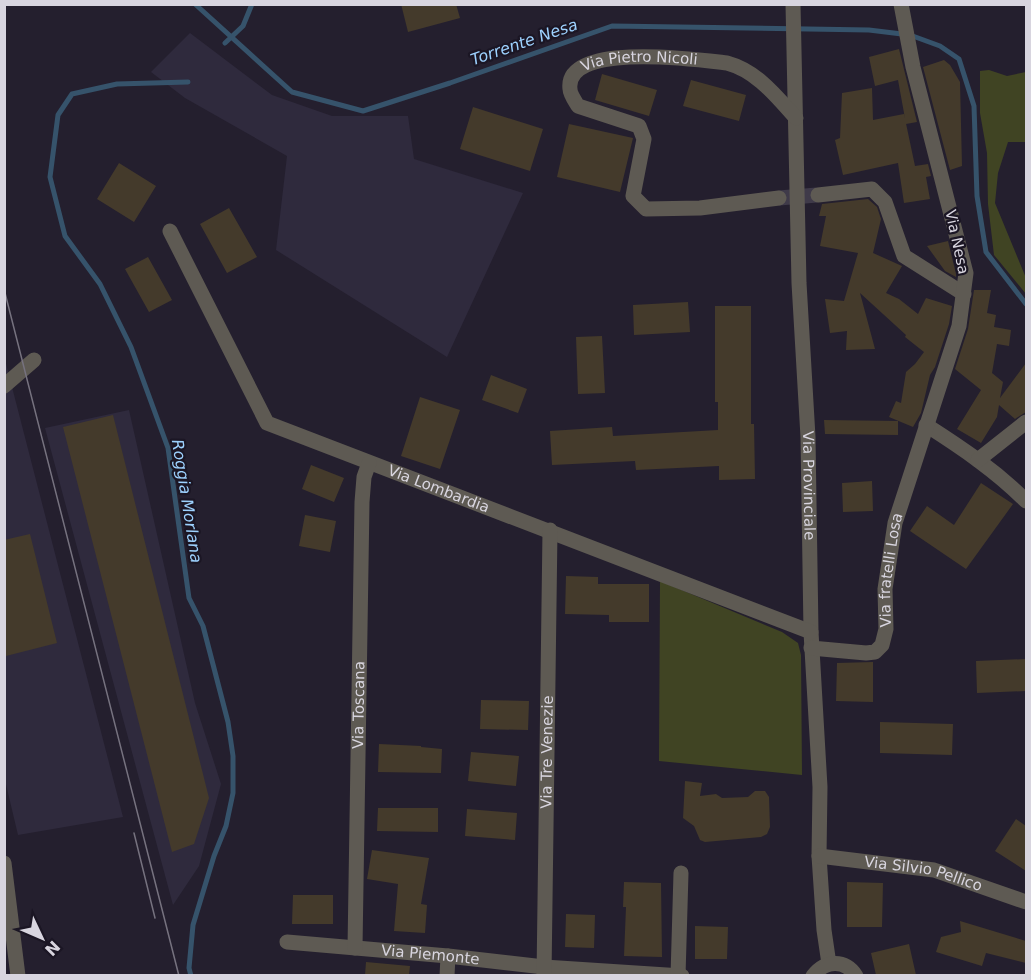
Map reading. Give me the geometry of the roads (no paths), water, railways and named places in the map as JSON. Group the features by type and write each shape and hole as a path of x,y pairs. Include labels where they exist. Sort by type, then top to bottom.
{"street":[{"name":"Via Provinciale","path":"793,7 799,283 808,437 811,640 820,787 819,856 824,930 829,964"},
{"name":"Via Nesa","path":"902,8 910,54 966,273 958,326 926,425"},
{"name":"Via Pietro Nicoli","path":"779,198 700,208 646,209 633,196 644,138 639,126 578,106 569,89 573,73 581,66 597,61 627,57 727,63 739,66 754,75 796,118"},
{"path":"818,195 872,189 885,202 904,256 964,294"},
{"name":"Via Lombardia","path":"170,231 267,423 550,530 811,640"},
{"path":"4,386 34,360"},
{"path":"978,460 1026,422"},
{"path":"926,425 1007,481 1026,501"},
{"name":"Via fratelli Losa","path":"811,640 866,653 875,652 882,645 886,629 885,589 895,523 926,425"},
{"name":"Via Toscana","path":"355,948 362,502 364,477 369,463"},
{"name":"Via Tre Venezie","path":"544,971 550,530"},
{"name":"Via Silvio Pellico","path":"819,856 934,870 1026,902"},
{"path":"4,863 18,975"},
{"path":"680,975 681,873"},
{"name":"Via Piemonte","path":"287,942 448,956 544,971 680,975"},
{"path":"447,975 448,956"},
{"path":"813,975 823,966 839,963 847,966 856,975"}],"waterway":[{"name":"Torrente Nesa","path":"195,4 292,92 363,111 612,26 869,30 910,35 940,46 959,59 974,106 977,196 986,252 1026,304"},
{"name":"Roggia Morlana","path":"225,43 243,26 252,4"},
{"name":"Roggia Morlana","path":"188,82 117,84 72,94 58,115 50,177 65,236 100,284 131,347 168,448 189,598 203,626 228,722 233,756 233,793 226,826 214,856 193,925 189,968 191,976"}],"tunnel":[{"path":"779,198 818,195"}],"tram line":[{"path":"4,289 179,976"},
{"path":"134,833 155,918"}]}
